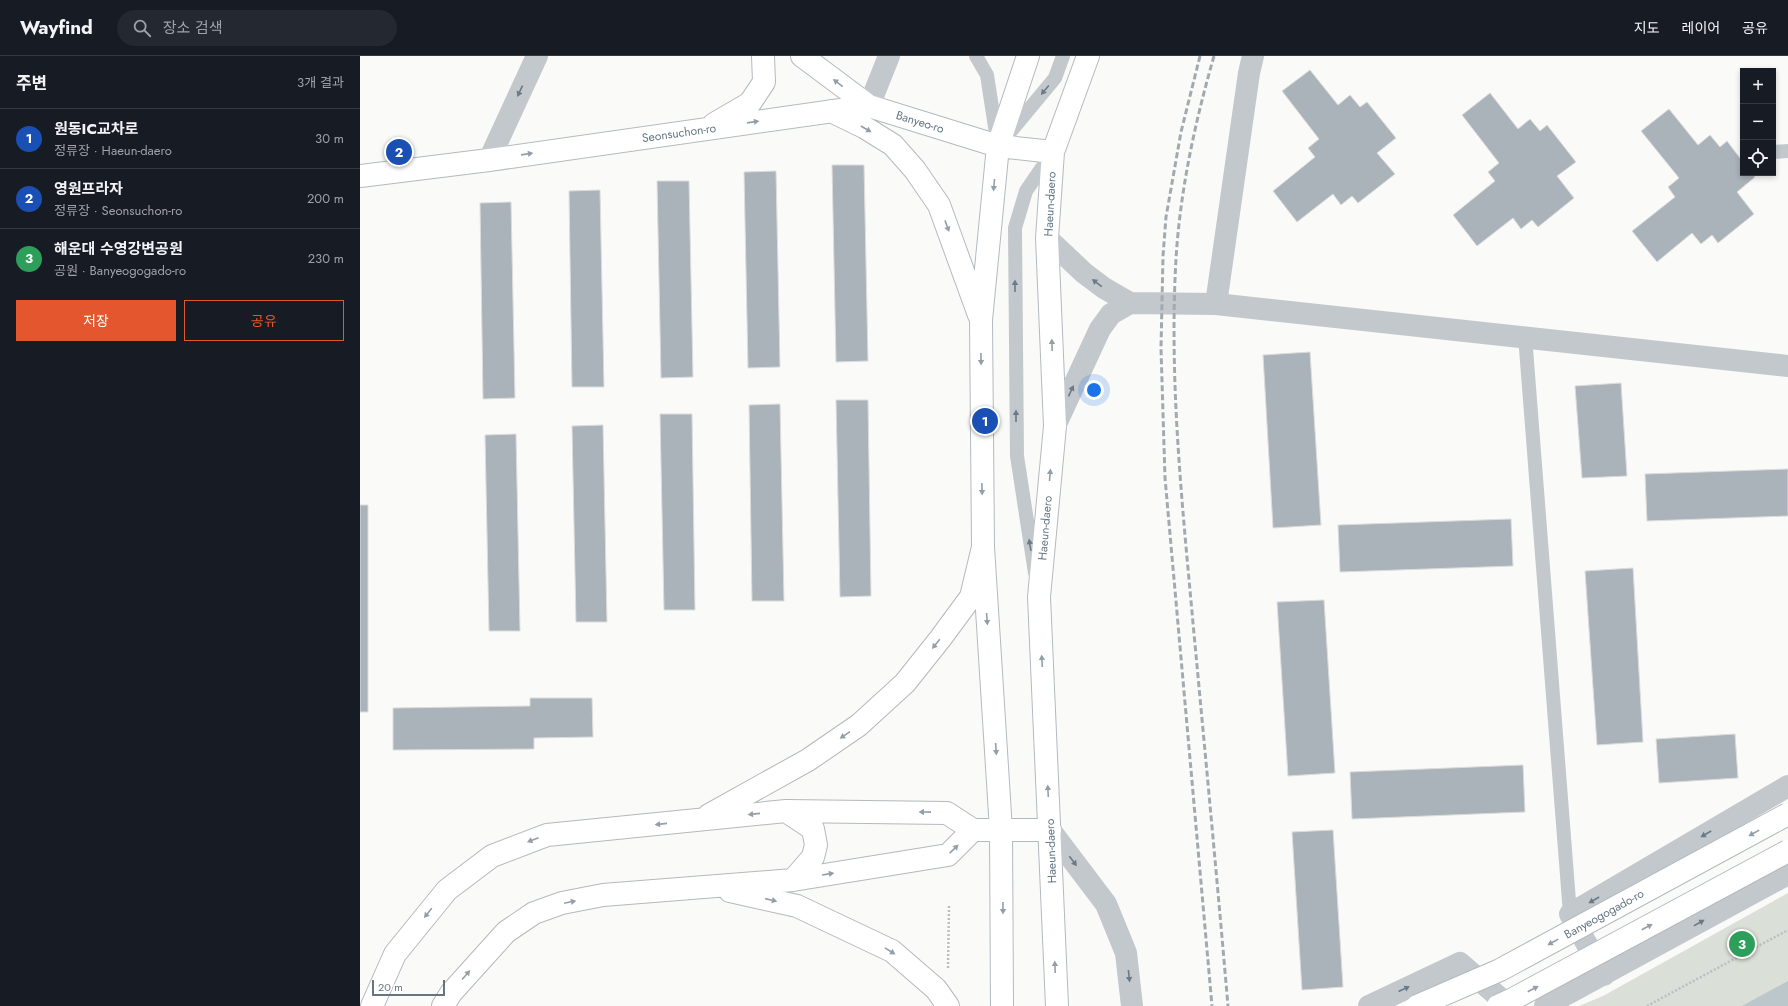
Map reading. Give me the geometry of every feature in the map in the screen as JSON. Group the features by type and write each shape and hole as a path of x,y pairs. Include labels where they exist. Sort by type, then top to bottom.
{"main road":[{"path":"704,129 750,103 764,82 763,56"},
{"name":"Banyeo-ro","path":"802,56 869,106 998,146 1053,152"},
{"path":"1002,1006 1001,830 983,547 981,320 998,146 1028,56"},
{"name":"Haeun-daero","path":"1057,1006 1039,598 1055,426 1048,238 1053,152 1088,56"},
{"name":"Seonsuchon-ro","path":"360,176 489,160 869,106"},
{"path":"831,111 864,127 892,145 915,170 939,204 981,320"},
{"path":"700,820 821,751 859,725 905,683 971,597 983,547"},
{"path":"786,811 813,829 816,845 813,857 793,880"},
{"path":"372,1006 395,954 447,890 492,856 547,835 786,811 947,813 973,830 1050,830"},
{"name":"Banyeogogado-ro","path":"1417,1006 1500,970 1788,814"},
{"path":"443,1006 451,993 501,937 534,913 562,903 603,895 706,885 793,880 948,855 973,830"},
{"path":"1498,1006 1514,999 1788,851"},
{"path":"706,885 797,906 892,951 936,989 948,1006"}],"street":[{"path":"489,160 536,56"},
{"path":"869,106 889,56"},
{"path":"1216,304 1248,73 1253,56"},
{"path":"1048,238 1084,273 1104,288 1130,303 1216,304 1525,336 1788,366"},
{"path":"1055,426 1100,329 1111,314 1130,303"},
{"path":"1604,975 1570,914 1788,786"},
{"path":"1050,830 1106,904 1126,953 1132,1006"},
{"path":"1545,1006 1788,874"},
{"path":"1369,1006 1460,963 1510,1006"}],"lane":[{"path":"976,56 987,76 998,146"},
{"path":"998,146 1055,78 1063,56"},
{"path":"1776,152 1788,151"},
{"path":"1039,598 1017,456 1015,228 1026,191 1053,152"},
{"path":"1525,336 1570,914"}],"path":[{"path":"948,971 949,906"},
{"path":"1647,1006 1788,930"}],"shaded area":[{"path":"1788,893 1788,1006 1579,1006 1603,996"},
{"path":"1788,981 1788,1006 1742,1006"}],"building":[{"path":"1310,70 1338,105 1350,95 1360,107 1367,102 1396,138 1377,153 1395,174 1358,203 1352,196 1341,205 1333,194 1297,222 1273,191 1315,157 1308,148 1319,139 1282,91"},
{"path":"1490,93 1518,129 1530,119 1540,131 1547,125 1576,162 1557,176 1574,198 1538,227 1532,220 1521,229 1513,218 1477,246 1453,215 1495,181 1488,172 1499,163 1462,115"},
{"path":"1669,109 1698,145 1710,135 1720,147 1727,141 1740,158 1740,176 1755,177 1737,192 1754,214 1718,243 1712,235 1701,244 1692,233 1657,262 1632,231 1675,197 1668,187 1679,178 1641,131"},
{"path":"832,165 864,165 868,361 836,362"},
{"path":"776,171 780,367 748,368 744,172"},
{"path":"657,181 689,181 693,377 661,378"},
{"path":"600,190 604,387 572,387 569,191"},
{"path":"511,202 515,398 483,399 480,203"},
{"path":"1310,352 1321,525 1273,528 1263,355"},
{"path":"1621,383 1627,476 1582,478 1575,386"},
{"path":"836,400 868,400 871,596 840,597"},
{"path":"780,404 784,601 752,601 749,405"},
{"path":"660,414 692,414 695,610 664,610"},
{"path":"603,425 607,622 576,622 572,426"},
{"path":"516,434 520,631 489,631 485,435"},
{"path":"1788,469 1788,516 1647,521 1645,474"},
{"path":"360,505 368,505 368,712 360,712"},
{"path":"1511,519 1513,566 1340,572 1338,525"},
{"path":"1633,568 1643,742 1597,745 1585,571"},
{"path":"1324,600 1335,773 1288,776 1277,602"},
{"path":"530,698 592,698 593,737 534,738 534,749 393,750 393,708 530,706"},
{"path":"1735,734 1738,778 1659,783 1656,739"},
{"path":"1523,765 1525,812 1352,819 1350,772"},
{"path":"1333,830 1343,987 1302,990 1292,832"}],"railway":[{"path":"1200,56 1181,132 1166,217 1163,256 1161,348 1165,478 1212,1006"},
{"path":"1214,56 1189,157 1181,208 1176,259 1174,350 1175,395 1181,487 1228,1006"}],"place":[{"name":"영원프라자","path":"399,152"},
{"name":"원동IC교차로","path":"985,421"},
{"name":"해운대 수영강변공원","path":"1742,944"}]}
